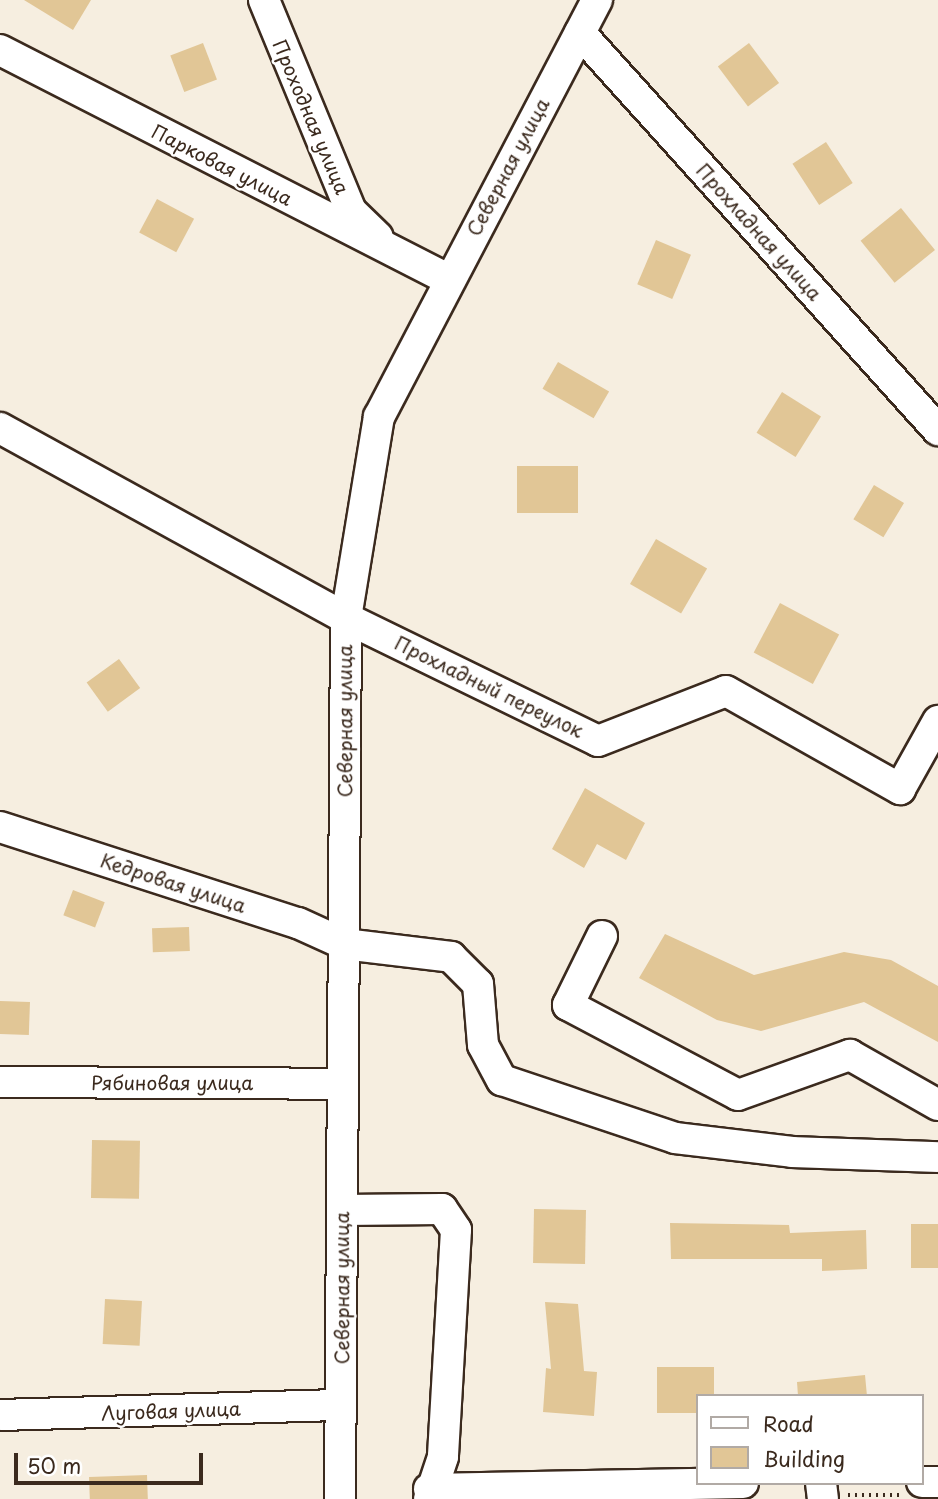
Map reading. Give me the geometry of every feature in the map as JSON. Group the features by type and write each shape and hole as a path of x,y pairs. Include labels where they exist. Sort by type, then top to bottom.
{"street":[{"name":"Проходная улица","path":"264,0 351,211 398,256"},
{"name":"Северная улица","path":"340,1499 346,618 379,417 446,278 597,0"},
{"name":"Прохладная улица","path":"580,33 938,430"},
{"name":"Парковая улица","path":"0,50 398,256 446,278"},
{"path":"0,428 346,618"},
{"name":"Прохладный переулок","path":"346,618 598,740 726,691 901,789 938,721"},
{"name":"Кедровая улица","path":"0,827 298,923 344,944 451,957 478,984 483,1045 502,1080 675,1138 792,1153 938,1157"},
{"path":"602,936 568,1005 738,1094 850,1055 938,1105"},
{"name":"Рябиновая улица","path":"0,1082 343,1084"},
{"path":"342,1210 442,1209 456,1230 443,1457 429,1494 696,1485"},
{"name":"Луговая улица","path":"0,1415 341,1405"}],"path":[{"path":"822,1493 924,1486"}],"building":[{"path":"24,0 91,0 73,30"},
{"path":"203,43 217,79 184,92 170,56"},
{"path":"749,43 779,83 748,106 718,66"},
{"path":"826,142 853,183 819,205 792,164"},
{"path":"157,199 194,219 176,252 139,233"},
{"path":"901,208 935,250 895,283 861,241"},
{"path":"656,240 691,255 672,299 637,284"},
{"path":"558,362 609,392 594,418 542,389"},
{"path":"782,392 821,416 796,457 757,433"},
{"path":"517,466 578,466 578,513 517,513"},
{"path":"874,485 904,503 883,537 853,519"},
{"path":"656,539 707,568 681,614 630,584"},
{"path":"780,603 839,634 813,684 754,652"},
{"path":"119,659 140,688 108,712 87,683"},
{"path":"585,788 645,823 626,860 597,844 584,868 552,849"},
{"path":"73,890 105,902 95,927 63,915"},
{"path":"189,927 190,951 153,952 152,928"},
{"path":"665,934 754,975 844,952 891,960 938,986 938,1042 864,1002 761,1031 717,1020 639,978"},
{"path":"0,1001 30,1002 29,1035 0,1034"},
{"path":"92,1140 140,1141 139,1199 91,1198"},
{"path":"534,1209 586,1210 585,1264 533,1263"},
{"path":"670,1223 789,1225 790,1233 866,1230 867,1269 822,1271 822,1259 671,1259"},
{"path":"911,1224 938,1224 938,1268 911,1268"},
{"path":"105,1299 142,1301 140,1346 103,1344"},
{"path":"545,1302 578,1304 584,1371 597,1372 594,1416 543,1412 546,1368 551,1369"},
{"path":"657,1367 714,1367 714,1394 696,1394 696,1413 657,1413"},
{"path":"865,1375 867,1394 798,1394 797,1382"},
{"path":"147,1475 148,1499 90,1499 89,1477"}]}
